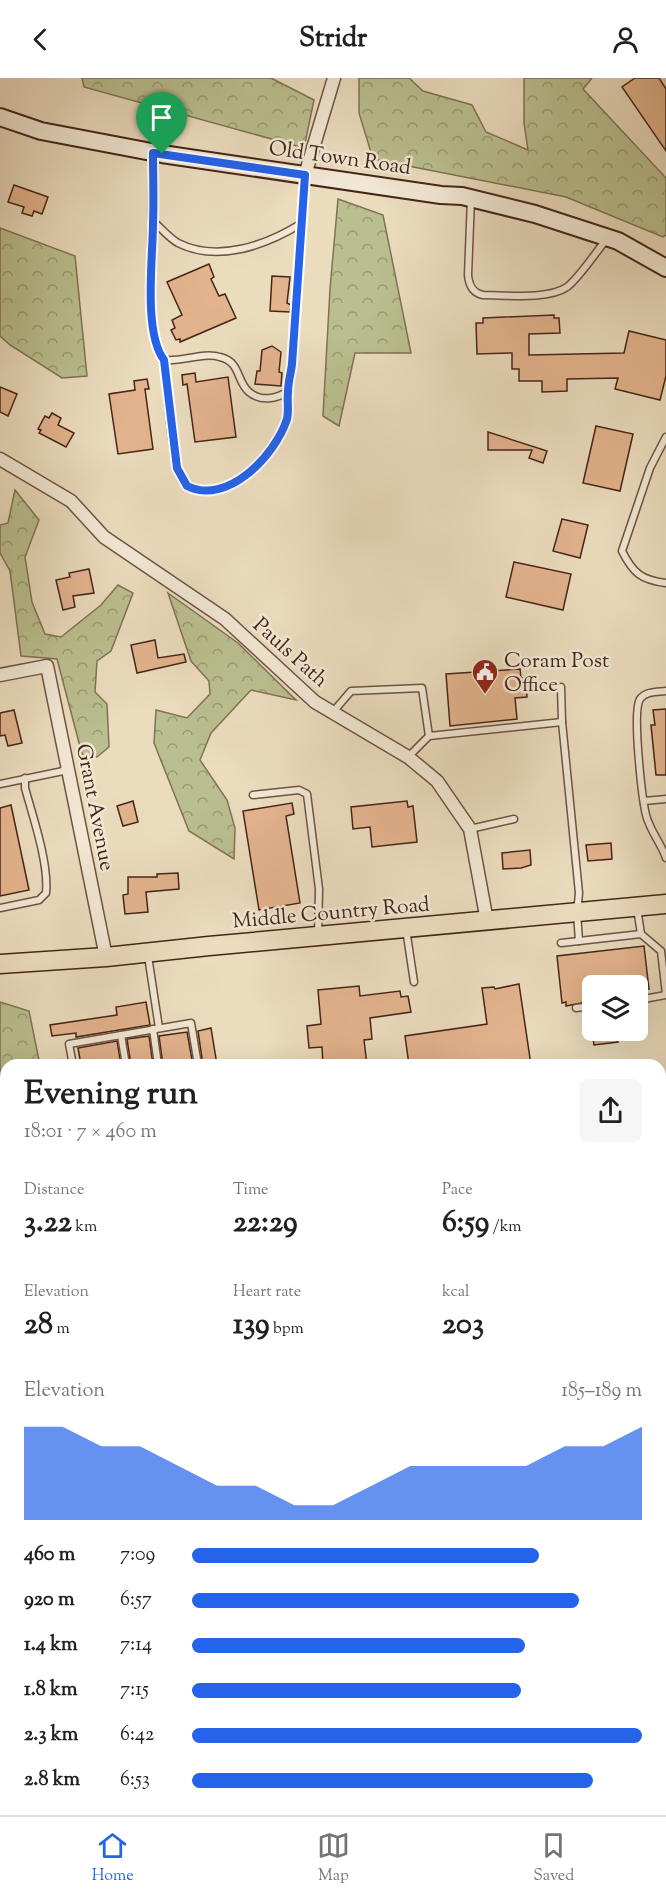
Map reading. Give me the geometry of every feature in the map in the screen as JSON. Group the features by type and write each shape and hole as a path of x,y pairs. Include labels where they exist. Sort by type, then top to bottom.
{"main road":[{"name":"Old Town Road","path":"0,117 41,131 153,153 471,198 536,214 618,241 666,268"},
{"name":"Middle Country Road","path":"0,964 106,957 666,904"}],"street":[{"path":"305,175 334,78"},
{"name":"Pauls Path","path":"0,459 71,501 104,537 225,619 315,702 408,757 437,781 470,829 487,921"},
{"name":"Grant Avenue","path":"0,675 47,666 106,957"}],"lane":[{"path":"153,153 150,298 152,321 159,353 164,360 177,468 187,486 194,490 216,491 229,486 262,460 279,437 288,418 288,390 292,364 305,175"},
{"path":"471,198 468,275 469,284 476,293 483,295 542,294 558,291 569,286 607,238"},
{"path":"153,222 178,242 209,252 229,251 271,240 303,223"},
{"path":"164,360 220,356 232,362 249,392 265,399 279,398 288,390"},
{"path":"666,437 650,468 622,551 630,568 642,576 666,584"},
{"path":"561,687 562,722 579,893 577,913 579,941"},
{"path":"333,712 351,691 422,688 429,736"},
{"path":"666,691 648,693 640,700 636,713 636,734 648,821 666,858"},
{"path":"408,757 429,736 562,722"},
{"path":"0,784 68,770"},
{"path":"0,908 39,900 46,893 44,862 25,788 25,778"},
{"path":"253,795 299,790 307,794 319,889 318,936"},
{"path":"644,801 666,799"},
{"path":"470,829 514,819"},
{"path":"637,907 641,934 661,951 666,994 648,998"},
{"path":"406,928 414,981"},
{"path":"561,943 641,934"},
{"path":"148,952 159,1059"},
{"path":"576,1008 582,1007"},
{"path":"72,1059 69,1044 191,1023 197,1059"},
{"path":"121,1035 125,1059"}],"green space":[{"path":"82,78 271,78 314,100 304,148 84,87"},
{"path":"359,78 409,78 423,91 472,105 486,132 528,150 524,123 524,78 592,78 583,89 666,178 666,235 663,237 566,197 373,159 359,113"},
{"path":"338,199 383,215 411,353 355,353 339,426 323,416"},
{"path":"0,228 75,256 87,376 62,378 10,345 0,336"},
{"path":"15,490 39,520 25,557 32,602 45,634 61,637 101,605 118,585 133,593 111,651 97,661 95,692 107,704 109,747 97,757 82,754 57,659 21,656 10,571 0,553 0,525 8,523"},
{"path":"168,593 238,643 296,700 251,690 211,733 200,760 227,800 235,828 234,859 189,831 154,743 156,710 187,718 210,694 209,681 191,661"},
{"path":"0,1002 29,1011 39,1059 0,1059"}],"building":[{"path":"635,78 659,78 666,89 666,151 622,87"},
{"path":"14,185 48,197 42,214 34,211 32,216 22,213 24,207 8,202"},
{"path":"209,264 214,277 211,279 219,296 225,294 236,318 180,342 180,339 176,340 171,330 175,328 172,320 182,315 167,282"},
{"path":"272,276 290,277 287,303 291,305 290,312 270,311"},
{"path":"554,315 554,318 559,318 560,333 529,334 529,355 624,353 629,331 666,340 666,376 660,400 615,389 618,378 567,379 567,391 542,392 542,381 519,381 519,369 512,369 512,353 477,354 476,323 483,323 483,318"},
{"path":"272,346 281,352 279,372 282,373 281,386 255,384 257,371 260,371 262,350"},
{"path":"195,373 196,382 228,377 236,437 195,442 187,384 183,385 182,375"},
{"path":"147,379 149,389 145,389 153,449 118,454 109,394 135,390 134,381"},
{"path":"0,387 17,394 8,416 0,412"},
{"path":"52,413 61,418 58,425 74,433 66,447 39,433 41,430 38,429 45,416 49,418"},
{"path":"596,426 633,434 620,491 583,483"},
{"path":"488,432 547,451 543,463 529,458 532,450 488,450"},
{"path":"562,519 588,525 580,558 553,551"},
{"path":"514,562 571,574 563,610 506,597"},
{"path":"89,569 94,593 73,596 75,607 63,610 56,580 70,577 69,573"},
{"path":"155,640 158,658 184,654 186,662 137,673 131,645"},
{"path":"520,669 521,678 526,678 527,697 515,698 517,719 450,726 446,674"},
{"path":"666,709 666,775 656,775 651,725 655,725 653,710"},
{"path":"14,710 22,743 8,746 5,735 0,736 0,713"},
{"path":"133,801 138,822 123,826 117,806"},
{"path":"407,801 408,807 413,806 417,842 372,847 370,827 353,829 351,807"},
{"path":"292,803 294,814 286,816 300,903 259,910 243,811"},
{"path":"11,805 29,890 0,896 0,808"},
{"path":"611,843 612,859 588,861 586,845"},
{"path":"530,850 531,865 503,869 502,853"},
{"path":"178,873 179,889 146,892 148,912 125,914 123,895 128,894 128,877 157,877 157,874"},
{"path":"644,946 647,975 582,975 582,1003 566,1006 566,1002 562,1003 557,956"},
{"path":"519,984 530,1059 408,1059 405,1036 487,1024 482,988 494,987 495,989"},
{"path":"359,986 360,996 400,991 401,997 408,996 411,1012 370,1018 372,1039 364,1040 366,1059 323,1059 322,1047 309,1048 307,1026 321,1024 318,990"},
{"path":"146,1002 150,1025 76,1037 76,1033 52,1036 50,1025 117,1015 116,1007"},
{"path":"211,1028 216,1059 202,1059 198,1031"},
{"path":"187,1032 192,1059 162,1059 159,1036"},
{"path":"149,1036 152,1059 130,1059 127,1039"},
{"path":"117,1041 120,1059 80,1059 78,1048"},
{"path":"593,1041 618,1041 618,1042 594,1045"}],"place":[{"name":"Coram Post Office","path":"485,695"}],"route":[{"path":"153,153 162,154 305,175 292,364 288,390 288,418 279,437 262,460 229,486 216,491 194,490 181,479 177,468 164,360 159,353 152,321 150,298 153,153"}]}
